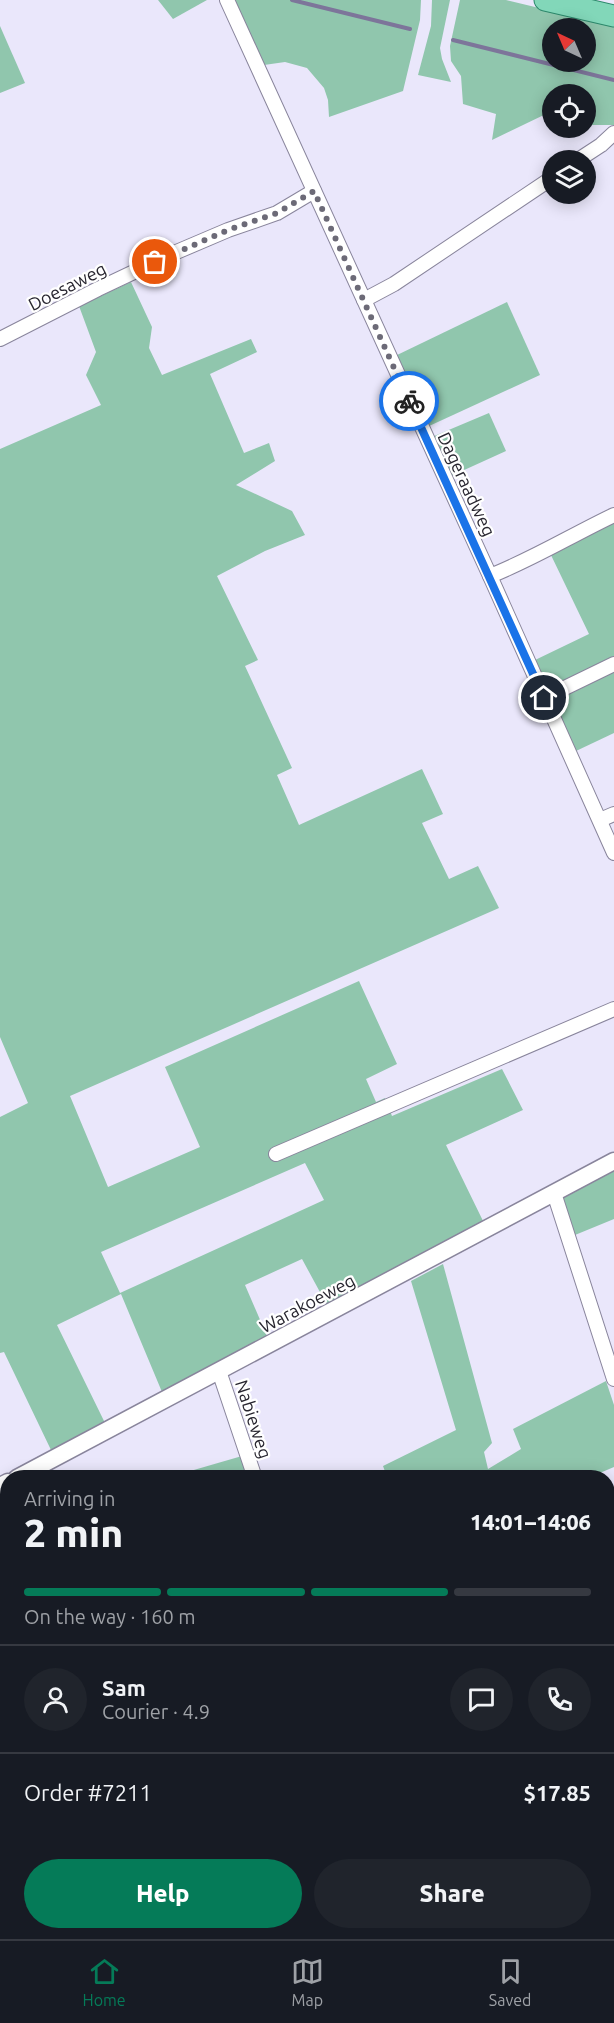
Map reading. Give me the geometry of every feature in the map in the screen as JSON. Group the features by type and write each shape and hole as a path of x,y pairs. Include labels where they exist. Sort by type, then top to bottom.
{"main road":[{"path":"545,0 614,16"}],"street":[{"name":"Dageraadweg","path":"227,0 614,853"},
{"path":"593,150 614,133"},
{"path":"364,300 394,284 542,185"},
{"name":"Doesaweg","path":"0,339 174,253 228,230 277,213 314,191"},
{"path":"490,576 523,563 572,535 614,515"},
{"path":"544,698 614,664"},
{"path":"600,820 614,814"},
{"path":"276,1154 614,1009"},
{"name":"Warakoeweg","path":"31,1470 614,1161"},
{"path":"554,1193 614,1379"},
{"name":"Nabieweg","path":"219,1371 252,1470"}],"green space":[{"path":"158,0 207,0 173,19"},
{"path":"233,0 421,0 420,20 403,91 329,117 328,100 324,88 307,68 285,62 264,65"},
{"path":"432,0 450,0 440,48 451,82 418,75 431,26"},
{"path":"460,0 506,0 581,18 542,18 542,72 596,72 596,22 614,26 614,125 596,125 596,84 542,84 542,116 492,140 496,114 463,104 461,76 451,61 450,46"},
{"path":"0,26 25,83 0,93"},
{"path":"131,282 152,327 149,348 162,375 251,339 257,352 210,374 244,453 269,443 275,461 236,485 292,511 305,535 265,551 217,576 258,660 245,666 292,768 277,775 299,825 422,769 443,814 422,823 449,879 478,866 499,908 70,1096 108,1187 200,1147 165,1067 359,981 397,1064 366,1079 376,1102 385,1098 392,1116 502,1069 523,1110 446,1145 484,1223 327,1305 302,1259 245,1285 267,1336 162,1392 121,1294 57,1325 105,1423 51,1450 4,1352 0,1353 0,1117 28,1103 0,1037 0,449 101,405 86,375 96,352 79,306","holes":["305,1163 324,1200 120,1293 101,1252"]},
{"path":"507,302 540,375 427,427 395,356"},
{"path":"489,413 506,451 451,476 432,437"},
{"path":"614,521 614,656 546,689 533,661 589,634 550,553"},
{"path":"614,670 614,733 576,751 550,700"},
{"path":"614,1169 614,1219 575,1235 562,1197"},
{"path":"443,1264 492,1443 484,1452 488,1469 521,1449 513,1429 606,1381 614,1405 614,1467 607,1470 384,1470 383,1466 456,1430 411,1281"},
{"path":"242,1456 247,1470 194,1470"}],"waterway":[{"path":"292,0 410,29"},
{"path":"453,40 614,80"}],"way so far":[{"path":"155,262 228,230 277,213 314,191 409,401"}],"route":[{"path":"409,401 544,698"}]}
